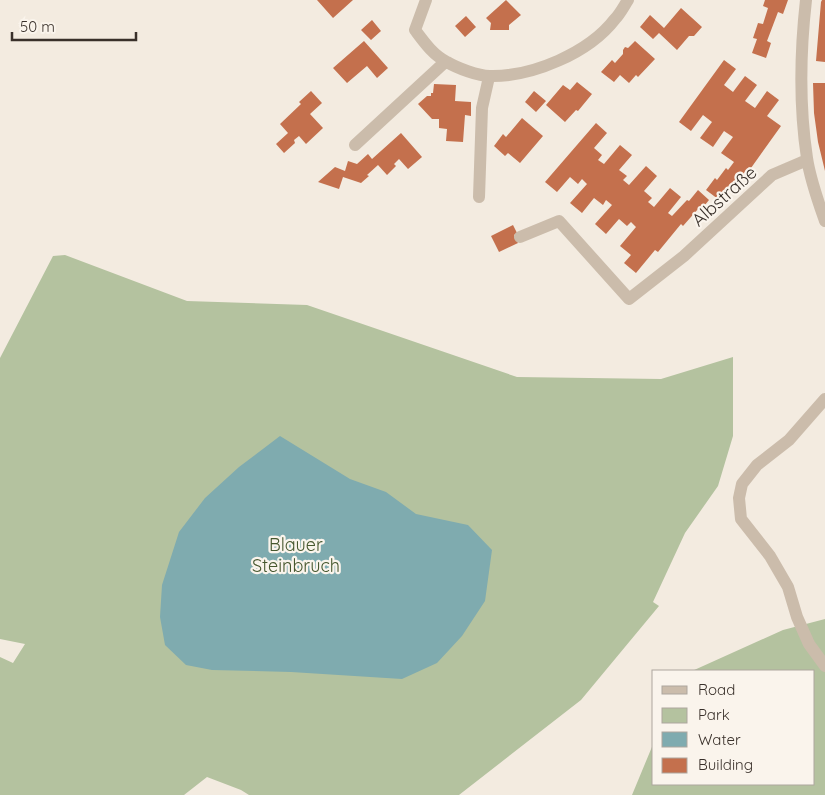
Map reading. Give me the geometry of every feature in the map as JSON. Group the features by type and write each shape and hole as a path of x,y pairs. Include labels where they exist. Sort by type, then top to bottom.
{"street":[{"path":"426,0 415,30 428,48 445,62 489,77 522,73 557,62 586,46 615,20 628,0"},
{"path":"806,0 802,42 801,101 807,160 825,221"},
{"path":"355,145 445,62"},
{"path":"478,197 482,108 489,77"},
{"name":"Albstraße","path":"520,237 559,221 629,299 670,268 772,175 807,160"},
{"path":"825,399 789,440 757,465 742,484 739,498 741,519 775,564 788,588 797,617 809,644 825,666"}],"green space":[{"name":"Blauer Steinbruch","path":"65,255 187,301 307,305 517,377 661,379 733,357 733,436 718,486 685,533 653,602 659,606 581,700 459,795 249,795 207,777 184,795 0,795 0,657 13,663 25,644 0,639 0,358 53,256"},
{"path":"825,619 825,795 632,795 652,747 652,785 815,785 815,670 694,670 783,630"}],"water":[{"path":"280,436 350,479 386,492 416,514 468,525 492,550 485,601 462,636 437,663 402,679 291,672 212,670 186,665 165,645 160,617 162,585 179,532 205,498 239,467"}],"building":[{"path":"317,0 353,0 333,18"},
{"path":"506,0 521,15 509,25 509,30 490,30 491,23 486,18"},
{"path":"765,0 788,0 783,14 778,12 767,41 771,43 766,58 752,53 757,39 753,38 758,23 763,24 768,8 763,6"},
{"path":"822,0 825,0 825,62 816,61"},
{"path":"681,8 702,27 694,36 689,36 677,50 659,33 653,39 640,27 650,15 664,28"},
{"path":"466,16 476,27 465,37 455,26"},
{"path":"372,20 381,31 371,40 361,30"},
{"path":"364,41 388,68 377,78 367,66 347,83 333,68"},
{"path":"635,41 655,59 638,77 636,75 629,83 620,75 614,82 601,72 612,60 615,63 623,54 625,47 628,48"},
{"path":"724,60 736,69 724,85 733,92 745,76 757,85 745,101 755,108 767,91 779,100 767,116 781,126 751,168 749,167 740,178 738,177 729,189 727,187 718,199 706,190 715,178 717,180 726,168 728,170 734,162 721,153 733,137 724,131 713,147 700,138 712,122 703,115 691,131 679,122"},
{"path":"577,82 592,94 578,111 576,110 565,122 546,105 563,85 570,90"},
{"path":"813,83 825,83 825,171 814,113"},
{"path":"434,84 456,85 455,101 471,102 471,116 465,115 463,142 446,141 447,129 439,128 439,119 432,119 418,104 427,96 431,96"},
{"path":"311,91 322,103 310,114 323,128 306,144 299,136 294,140 295,143 284,153 276,144 288,133 280,124 301,104 299,102"},
{"path":"534,91 546,101 536,112 525,102"},
{"path":"522,118 543,136 520,163 508,153 505,156 494,146 503,134 506,137"},
{"path":"596,123 607,133 594,148 602,155 598,160 604,164 620,145 632,155 619,170 627,176 623,180 629,185 646,166 657,176 644,191 652,198 648,202 654,207 670,188 681,197 668,213 672,216 698,190 709,200 683,226 681,224 658,252 655,250 636,273 624,263 631,255 620,246 636,227 631,222 627,226 619,219 606,234 595,224 612,205 606,200 603,205 594,198 582,213 570,203 587,184 582,179 578,184 570,177 557,192 545,182"},
{"path":"401,133 422,157 408,169 399,159 394,164 396,166 387,175 378,165 361,183 343,177 339,189 318,182 335,167 345,171 348,161 357,164 368,154 372,159"},
{"path":"513,225 517,233 514,235 518,243 499,252 491,236"}]}
